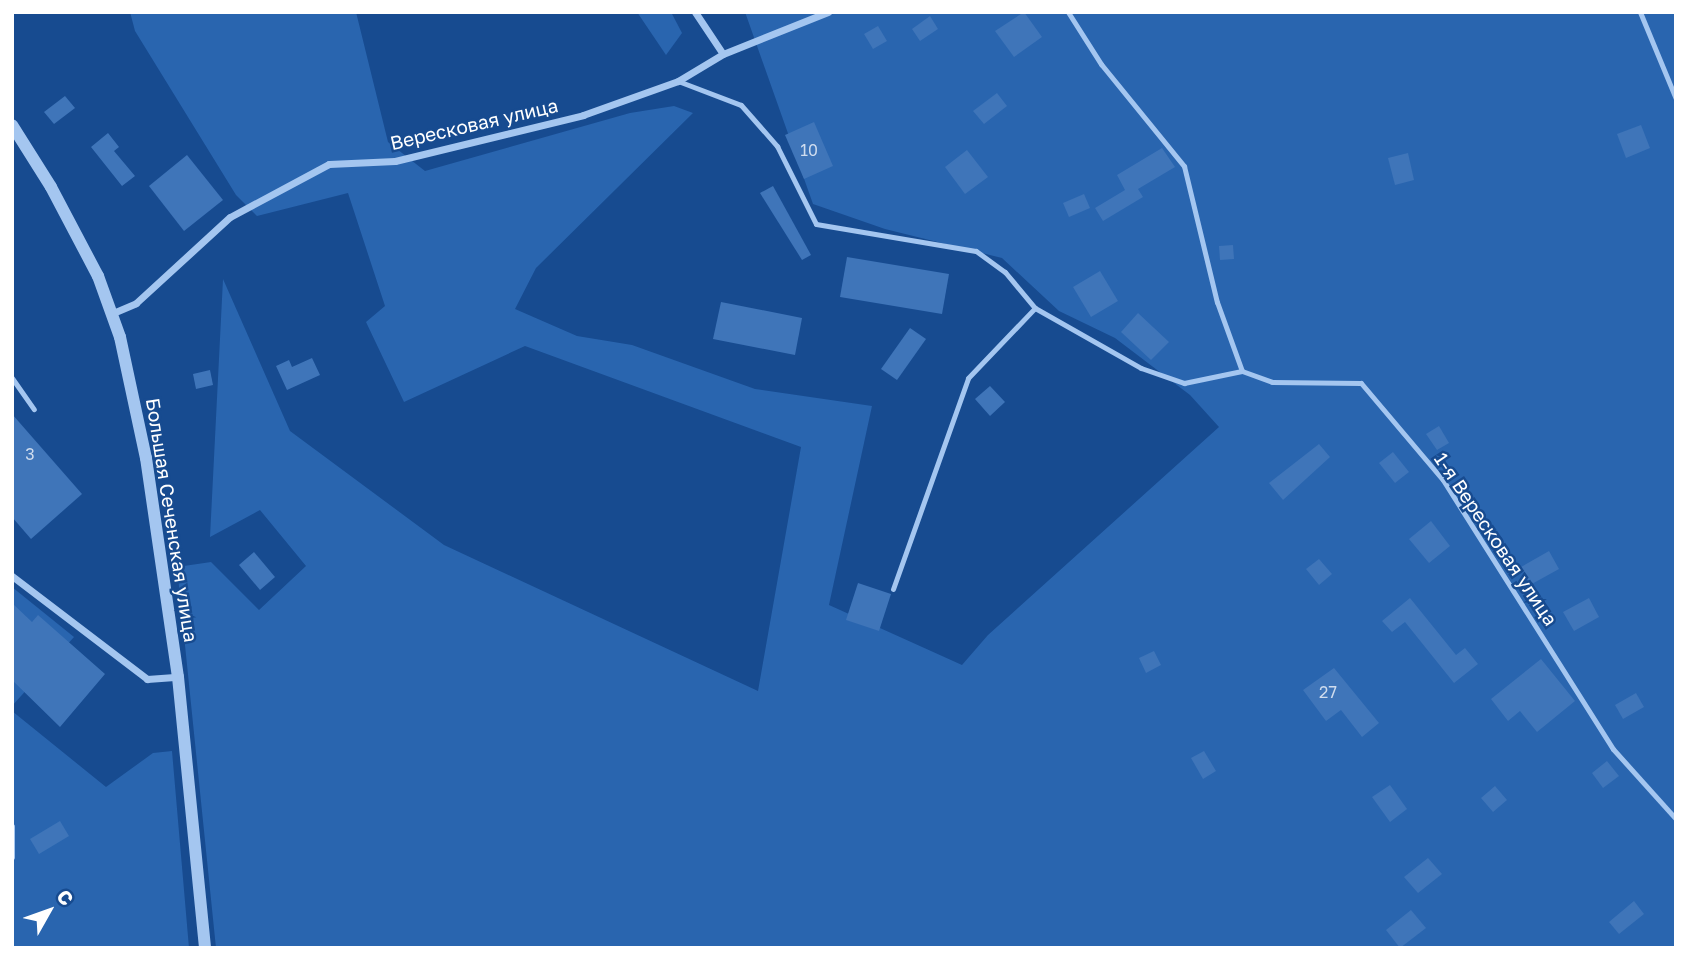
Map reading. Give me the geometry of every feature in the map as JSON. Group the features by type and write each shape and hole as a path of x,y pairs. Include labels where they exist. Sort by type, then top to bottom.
{"street":[{"path":"695,12 723,54"},
{"name":"Вересковая улица","path":"113,313 136,303 230,218 329,164 395,161 583,114 678,80 723,54 828,12"},
{"name":"Большая Сеченская улица","path":"13,128 51,187 113,313 146,458 178,677 205,948"},
{"path":"12,576 147,679 178,677"}],"lane":[{"path":"678,80 741,105 777,146 816,224 976,251 1005,272 1035,307 1141,368 1184,383 1242,371 1217,302 1184,166 1101,64 1068,12"},
{"path":"1640,12 1676,99"},
{"path":"893,589 968,378 1035,307"},
{"name":"1-я Вересковая улица","path":"1242,371 1272,382 1361,383 1443,481 1614,749 1676,819"},
{"path":"12,378 34,409"},
{"path":"12,826 12,857"}],"shaded area":[{"path":"130,12 356,12 388,142 425,171 630,113 674,106 693,113 536,268 515,309 577,336 632,345 755,389 872,406 829,605 962,665 988,635 1219,427 1190,395 1115,338 1059,311 1002,258 885,229 813,204 745,12 1676,12 1676,948 216,948 177,567 211,562 259,610 306,566 260,510 210,537 223,279 290,431 444,545 758,691 801,447 525,346 404,402 366,322 385,306 348,193 257,216 236,195 135,31"},
{"path":"637,12 671,12 682,33 666,55"},
{"path":"12,587 74,637 12,706"},
{"path":"12,711 106,787 153,753 172,751 189,948 12,948"}],"building":[{"path":"1024,12 1042,37 1014,57 995,31"},
{"path":"930,16 938,29 920,41 912,29"},
{"path":"878,26 887,41 873,49 864,34"},
{"path":"997,93 1007,106 984,124 973,111"},
{"path":"65,96 75,108 54,124 44,112"},
{"path":"814,122 833,166 804,179 785,135"},
{"path":"1641,125 1650,148 1626,158 1617,134"},
{"path":"108,133 119,147 114,151 135,176 122,186 91,147"},
{"path":"1162,148 1175,167 1138,189 1143,197 1103,221 1095,208 1125,190 1117,175"},
{"path":"967,150 988,177 965,194 945,167"},
{"path":"1408,153 1414,180 1395,185 1388,158"},
{"path":"187,155 223,200 184,231 149,186"},
{"path":"773,186 811,255 802,260 760,193"},
{"path":"1084,194 1090,208 1069,217 1063,203"},
{"path":"1233,245 1234,259 1220,260 1219,246"},
{"path":"847,257 949,274 942,314 840,297"},
{"path":"1100,271 1118,301 1091,317 1073,287"},
{"path":"721,302 802,318 795,355 713,339"},
{"path":"1138,313 1169,342 1151,360 1121,332"},
{"path":"910,328 926,339 897,380 881,369"},
{"path":"312,358 320,375 287,390 276,366 289,360 292,367"},
{"path":"210,370 213,385 196,389 193,374"},
{"path":"990,386 1005,402 990,416 975,399"},
{"path":"12,414 82,494 31,539 12,517"},
{"path":"1439,426 1449,443 1437,450 1426,434"},
{"path":"1319,444 1330,457 1283,500 1269,483"},
{"path":"1393,452 1409,472 1395,483 1379,463"},
{"path":"1431,521 1450,546 1429,563 1409,539"},
{"path":"1549,551 1559,569 1530,585 1521,567"},
{"path":"254,552 275,577 260,590 239,565"},
{"path":"1319,559 1332,574 1319,585 1306,569"},
{"path":"858,583 891,594 879,631 846,620"},
{"path":"1410,598 1456,655 1465,648 1478,664 1454,683 1405,622 1392,632 1382,621"},
{"path":"1589,598 1599,617 1574,631 1563,612"},
{"path":"12,603 32,622 38,615 105,674 60,727 12,680"},
{"path":"1154,651 1161,665 1146,673 1139,658"},
{"path":"1541,659 1575,701 1537,732 1520,711 1508,721 1491,699"},
{"path":"1334,668 1379,723 1362,737 1341,710 1326,721 1303,690"},
{"path":"1636,693 1644,707 1623,719 1615,705"},
{"path":"1204,751 1216,771 1203,779 1191,758"},
{"path":"1607,761 1619,776 1603,788 1592,773"},
{"path":"1390,785 1407,809 1390,822 1372,797"},
{"path":"1495,786 1507,800 1493,812 1481,798"},
{"path":"60,821 69,836 39,854 30,839"},
{"path":"1428,858 1442,874 1418,893 1404,877"},
{"path":"1634,901 1644,914 1619,934 1609,922"},
{"path":"1411,910 1426,928 1400,948 1386,930"}]}
